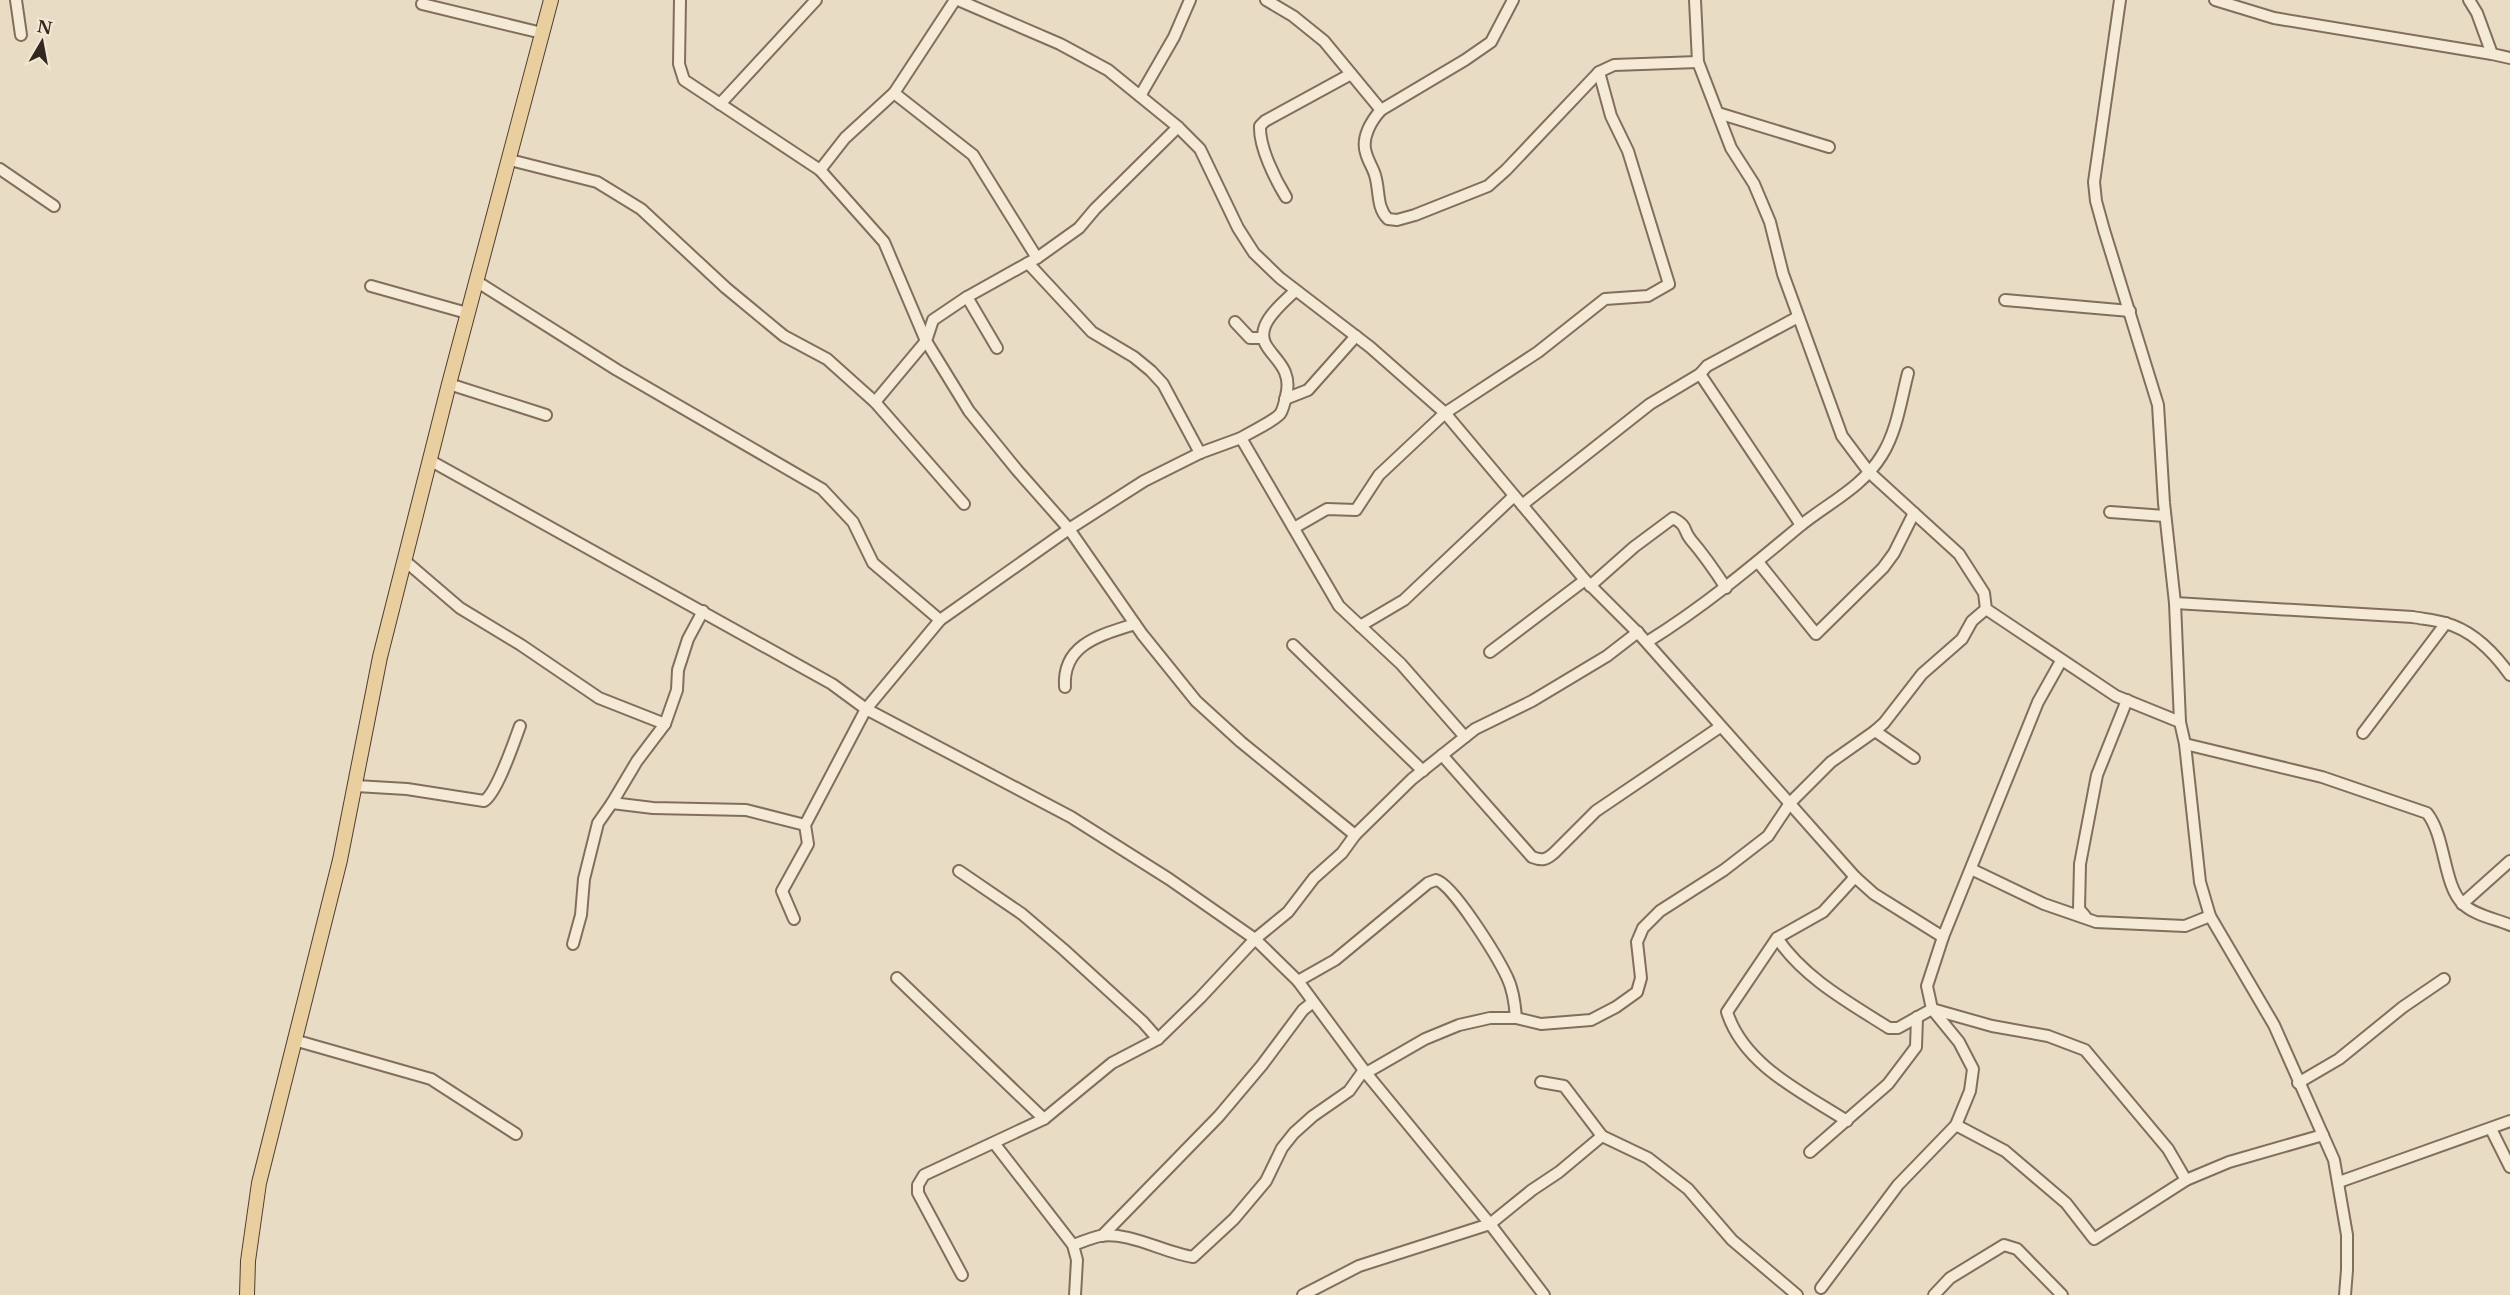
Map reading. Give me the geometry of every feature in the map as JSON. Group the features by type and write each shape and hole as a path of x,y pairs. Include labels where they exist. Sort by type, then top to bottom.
{"main road":[{"path":"247,1295 248,1261 260,1183 340,860 380,657 467,313 510,160 551,0"}],"street":[{"path":"16,0 21,35"},
{"path":"680,0 680,74 684,80 820,170 884,242 926,341 969,411 1069,529 1135,624 1196,701 1241,742 1355,835"},
{"path":"720,104 816,0"},
{"path":"820,170 845,138 894,93 956,0 1060,44 1108,70 1178,127 1200,149 1254,253 1295,291 1356,336 1445,413 1588,583 1638,632 1855,877 1874,894 1943,937"},
{"path":"1140,96 1174,37 1190,0"},
{"path":"1266,0 1293,16 1324,41 1381,110"},
{"path":"1513,0 1491,42 1457,66 1381,110 1371,121 1367,132 1365,152 1376,175 1381,212 1388,219 1397,220 1488,186 1599,72 1614,65 1698,62"},
{"path":"1695,0 1698,62 1731,148 1754,184 1770,222 1783,274 1842,435 1869,472 1959,554 1984,593 1986,609 2116,696 2180,722"},
{"path":"2120,0 2094,182 2096,201 2104,230 2158,405 2165,516 2175,603 2180,722 2185,744 2200,882 2210,916 2274,1025 2334,1160 2347,1234 2345,1295"},
{"path":"2215,0 2274,18 2510,58"},
{"path":"2469,0 2477,13 2492,54"},
{"path":"422,4 542,33"},
{"path":"1294,528 1327,509 1356,510 1379,475 1445,413 1538,352 1605,299 1648,297 1669,284 1628,151 1611,116 1599,72"},
{"path":"1286,197 1275,179 1259,136 1260,126 1265,121 1351,74"},
{"path":"894,93 973,155 1033,261 1092,332 1134,357 1163,384 1200,453"},
{"path":"1718,113 1829,147"},
{"path":"875,402 926,341 933,320 967,297 1033,261 1079,228 1095,209 1178,127"},
{"path":"510,160 597,182 641,209 742,302 784,336 827,359 875,402 964,504"},
{"path":"0,169 54,206"},
{"path":"476,281 617,370 822,489 853,522 873,563 940,620"},
{"path":"371,286 467,313"},
{"path":"794,919 782,891 808,844 805,825 867,709 940,620 1069,529 1144,481 1200,453 1240,438 1280,414 1288,378 1283,365 1268,349 1263,338 1264,327 1295,291"},
{"path":"967,297 997,348"},
{"path":"2005,300 2130,311"},
{"path":"1360,626 1404,600 1518,500 1650,404 1700,374 1707,366 1798,316"},
{"path":"1235,321 1250,338 1263,338"},
{"path":"1285,399 1308,390 1356,336"},
{"path":"1647,642 1726,588 1802,525 1842,497 1869,472 1882,456 1891,437 1908,373"},
{"path":"1700,374 1802,525"},
{"path":"1288,378 1308,390"},
{"path":"449,384 546,415"},
{"path":"1240,438 1339,606 1401,664 1465,737"},
{"path":"431,461 832,684 867,709 1071,818 1169,879 1255,939 1298,981 1365,1072 1490,1224 1544,1295"},
{"path":"2110,512 2165,516"},
{"path":"1758,562 1816,634 1883,568 1894,553 1914,513"},
{"path":"1490,652 1588,583 1674,518 1685,525 1690,539 1701,549 1726,588"},
{"path":"404,560 460,608 521,645 599,698 665,724"},
{"path":"2175,603 2413,617 2446,623 2465,632 2497,658 2510,675"},
{"path":"1073,1245 1102,1236 1122,1237 1193,1257 1234,1219 1266,1181 1282,1148 1294,1133 1313,1116 1349,1091 1365,1072 1425,1039 1459,1025 1490,1018 1515,1018 1541,1024 1591,1020 1637,992 1641,978 1637,942 1643,928 1660,911 1724,870 1768,836 1790,803 1831,762 1875,731 1909,694 1922,674 1962,639 1972,621 1986,609"},
{"path":"573,944 581,915 584,879 598,823 637,761 665,724 688,639 703,611"},
{"path":"2363,733 2446,623"},
{"path":"1065,687 1064,673 1070,657 1097,637 1135,624"},
{"path":"962,1275 918,1193 918,1185 924,1175 1044,1119 1112,1063 1158,1039 1200,999 1255,939 1288,912 1314,878 1342,853 1355,835 1423,771 1475,729 1532,701 1607,656 1638,632"},
{"path":"1293,645 1423,771"},
{"path":"1821,1288 1898,1185 1956,1125 1970,1091 1973,1069 1959,1042 1932,1009 1927,986 1943,937 2038,702 2061,661"},
{"path":"2085,916 2079,909 2080,864 2097,775 2127,700"},
{"path":"356,786 407,789 484,801 490,796 520,726"},
{"path":"1442,755 1532,857 1540,861 1548,859 1596,811 1720,727"},
{"path":"1875,731 1914,758"},
{"path":"2185,744 2322,777 2427,813 2436,824 2455,891 2462,904 2510,925"},
{"path":"612,803 653,808 746,810 805,825"},
{"path":"2462,904 2510,861"},
{"path":"1971,869 2044,904 2085,916 2096,922 2185,926 2210,916"},
{"path":"959,871 1022,914 1047,935 1143,1022 1158,1039"},
{"path":"1847,1121 1760,1064 1731,1025 1727,1012 1777,938 1824,912 1855,877"},
{"path":"1298,981 1335,960 1428,883 1436,880 1447,886 1487,940 1508,979 1515,1004 1515,1018"},
{"path":"1777,938 1790,957 1812,976 1888,1028 1898,1028 1932,1009 1992,1026 2048,1036 2085,1050 2168,1149 2186,1180"},
{"path":"897,978 1044,1119"},
{"path":"2298,1083 2339,1059 2403,1007 2444,979"},
{"path":"1102,1236 1219,1116 1262,1065 1303,1010 1312,1002"},
{"path":"1810,1152 1888,1084 1916,1047 1917,1017"},
{"path":"294,1040 431,1079 516,1134"},
{"path":"1541,1082 1564,1086 1602,1136 1648,1158 1688,1189 1732,1240 1797,1295"},
{"path":"2339,1182 2510,1122"},
{"path":"1956,1125 2005,1151 2066,1203 2094,1239 2186,1180 2229,1162 2323,1135"},
{"path":"2491,1128 2510,1167"},
{"path":"1306,1294 1359,1266 1490,1224 1602,1136"},
{"path":"994,1143 1073,1245 1077,1260 1075,1295"},
{"path":"1934,1295 1950,1278 2004,1245 2018,1248 2062,1295"}]}
